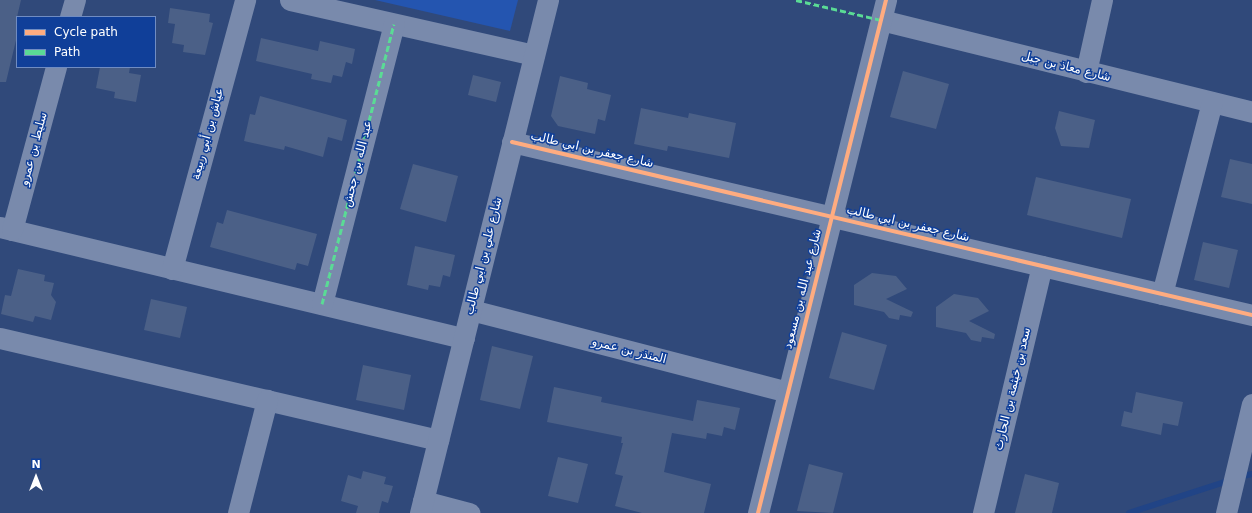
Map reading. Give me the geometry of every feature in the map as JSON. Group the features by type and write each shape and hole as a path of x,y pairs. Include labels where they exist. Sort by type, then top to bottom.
{"street":[{"path":"70,16 74,0"},
{"name":"عياش بن أبي ربيعة","path":"172,269 245,0"},
{"path":"290,0 534,55"},
{"name":"شارع علي بن ابي طالب","path":"422,507 548,0"},
{"path":"1086,72 1102,0"},
{"name":"شارع معاذ بن جبل","path":"883,10 1086,72 1252,112"},
{"name":"شارع عبد الله بن مسعود","path":"758,513 883,10"},
{"name":"عبد الله بن جحش","path":"322,304 394,24"},
{"name":"سليط بن عمرو","path":"6,229 56,68"},
{"path":"1162,294 1212,102"},
{"name":"شارع جعفر بن ابي طالب","path":"512,142 1252,314"},
{"path":"6,229 464,338"},
{"name":"سعد بن خيثمة بن الحارث","path":"984,513 1042,266"},
{"name":"المنذر بن عمرو","path":"471,310 788,392"},
{"path":"0,338 438,440"},
{"path":"238,513 267,400"},
{"path":"1226,513 1252,404"},
{"path":"422,507 469,513"}],"shaded area":[{"path":"375,0 518,0 510,31"}],"building":[{"path":"0,0 21,0 16,16 16,40 6,82 0,82"},
{"path":"170,8 210,14 209,22 213,23 205,55 183,52 184,45 172,43 175,24 168,23"},
{"path":"261,38 318,51 320,41 355,49 352,64 346,62 342,77 333,75 331,83 311,79 312,74 256,61"},
{"path":"100,68 130,68 129,73 141,75 136,102 114,98 115,92 96,88"},
{"path":"903,71 949,84 936,129 890,117"},
{"path":"473,75 501,82 496,102 468,95"},
{"path":"560,76 588,83 587,89 611,95 605,121 598,119 595,134 558,126 551,116"},
{"path":"260,96 347,120 342,141 328,137 323,157 285,146 284,150 244,141 250,114 255,115"},
{"path":"641,108 688,118 689,113 736,123 729,158 668,146 667,151 634,144"},
{"path":"1059,111 1095,120 1089,148 1061,146 1055,128"},
{"path":"1230,159 1252,164 1252,204 1221,197"},
{"path":"413,164 458,176 446,222 400,209"},
{"path":"1036,177 1131,199 1122,238 1027,215"},
{"path":"227,210 317,234 308,266 297,263 295,270 210,247 217,222 223,224"},
{"path":"1203,242 1238,250 1229,288 1194,280"},
{"path":"415,246 455,255 450,277 443,275 440,287 429,285 428,290 407,285"},
{"path":"18,269 45,275 44,281 54,283 51,295 56,302 51,320 35,316 33,322 1,314 5,295 11,296"},
{"path":"872,273 896,276 907,289 886,299 913,312 911,317 900,315 899,320 889,318 884,312 854,305 854,285"},
{"path":"954,294 978,298 989,311 969,321 995,334 994,339 982,337 981,342 971,340 966,333 936,327 936,307"},
{"path":"151,299 187,307 180,338 144,330"},
{"path":"842,332 887,345 874,390 829,378"},
{"path":"492,346 533,356 520,409 480,400"},
{"path":"363,365 411,375 404,410 356,400"},
{"path":"554,387 602,397 601,402 693,421 697,400 740,408 735,430 724,427 722,436 707,433 706,439 672,433 664,472 711,484 704,513 642,513 615,506 623,476 615,474 623,443 621,443 622,437 547,422"},
{"path":"1136,392 1183,402 1178,426 1163,423 1161,435 1121,426 1124,411 1132,413"},
{"path":"558,457 588,464 578,503 548,496"},
{"path":"809,464 843,473 833,513 797,511"},
{"path":"363,471 386,477 384,484 393,486 388,503 382,501 379,513 356,513 358,506 341,501 348,475 361,479"},
{"path":"1025,474 1059,483 1052,513 1015,513"}],"waterway":[{"path":"1240,477 1252,474"},
{"path":"1129,513 1228,481"}],"marked path":[{"path":"796,0 881,20"},
{"path":"322,304 394,24"}],"cycle path":[{"path":"758,513 886,0"},
{"path":"512,142 1252,315"}]}
